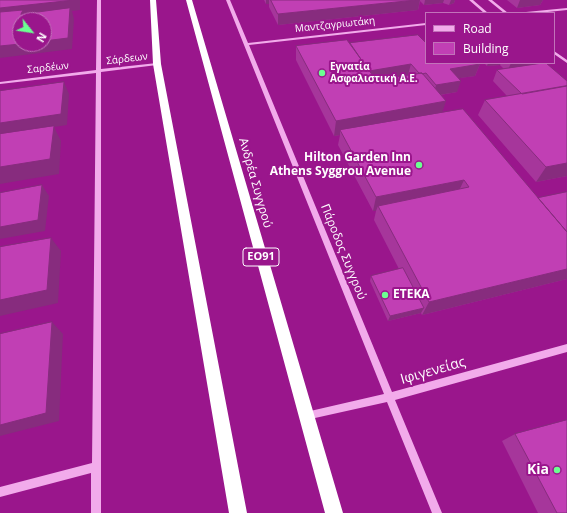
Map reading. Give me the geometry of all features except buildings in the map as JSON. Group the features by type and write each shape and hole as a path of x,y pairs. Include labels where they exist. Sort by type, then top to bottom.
{"highway":[{"path":"153,0 157,64 238,513"},
{"name":"Ανδρέα Συγγρού","path":"189,0 334,513"}],"street":[{"path":"96,513 99,0"},
{"name":"Πάροδος Συγγρού","path":"228,0 437,513"},
{"path":"471,0 485,12"},
{"path":"490,0 505,12"},
{"path":"536,12 567,9"},
{"name":"Μαντζαγριωτάκη","path":"246,44 425,24"},
{"path":"555,53 567,62"},
{"name":"Σάρδεων","path":"98,72 157,64"},
{"name":"Σαρδέων","path":"0,83 98,72"},
{"name":"Ιφιγενείας","path":"306,416 390,397 567,348"},
{"path":"0,492 96,467"}],"place":[{"name":"Εγνατία Ασφαλιστική Α.Ε.","path":"322,73"},
{"name":"Hilton Garden Inn Athens Syggrou Avenue","path":"419,165"},
{"name":"ΕΤΕΚΑ","path":"385,295"},
{"name":"Kia","path":"557,470"}]}
